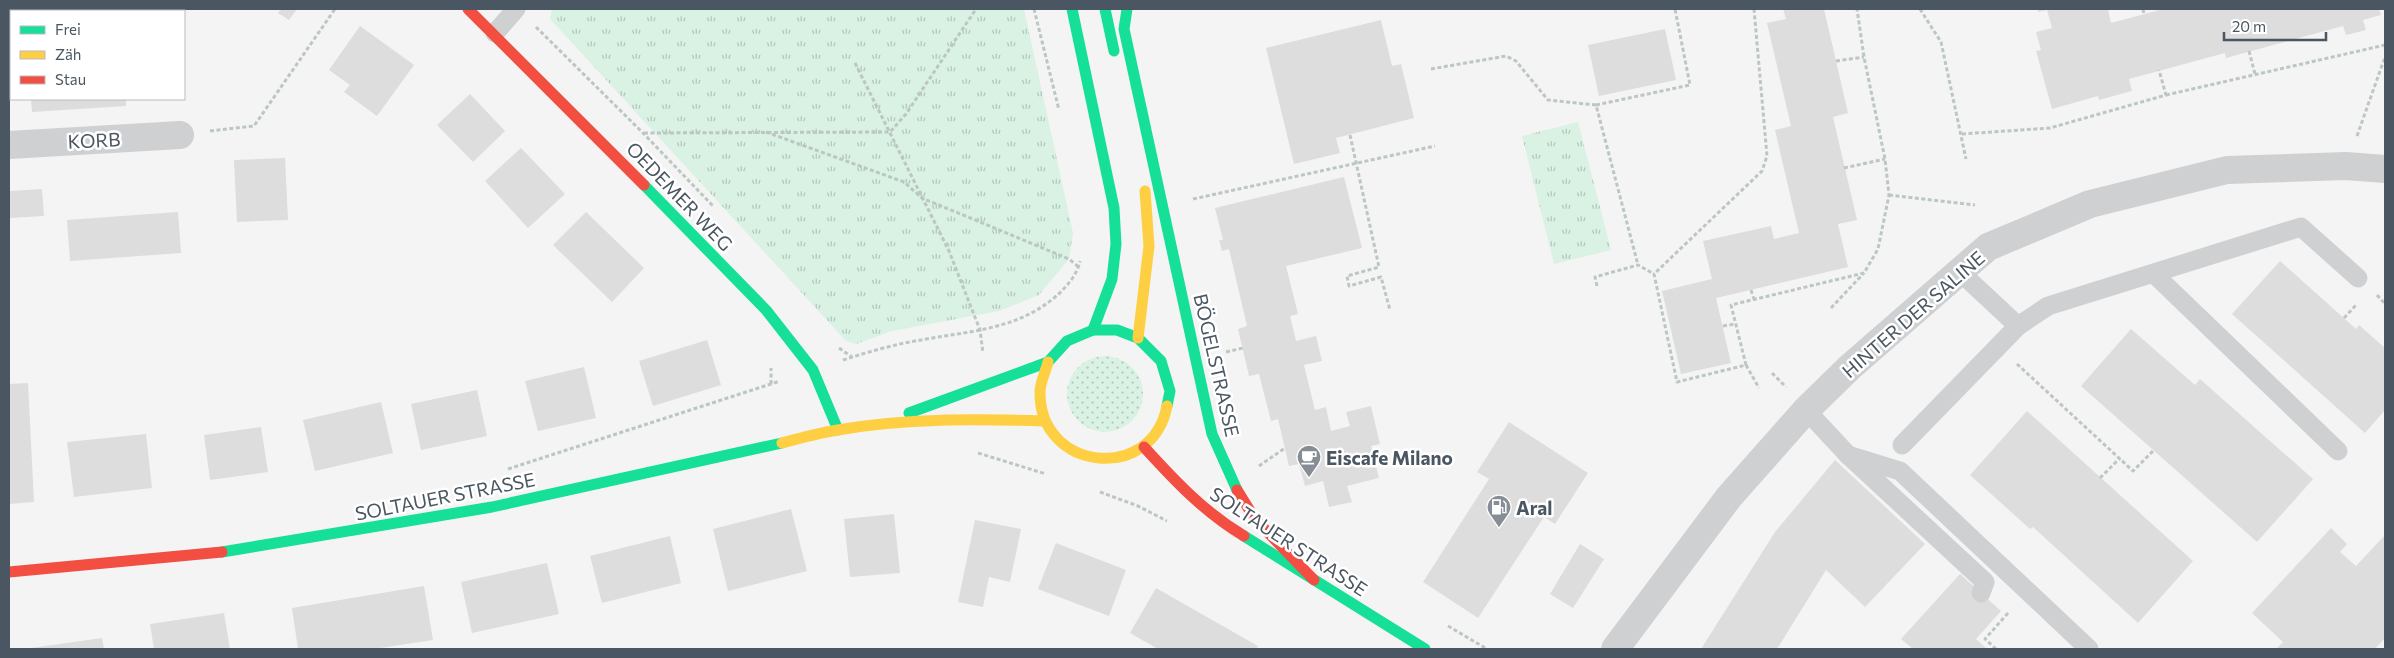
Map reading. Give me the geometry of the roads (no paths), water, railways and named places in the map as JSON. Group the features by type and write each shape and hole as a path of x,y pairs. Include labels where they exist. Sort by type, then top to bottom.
{"main road":[{"name":"OEDEMER WEG","path":"468,9 494,33 766,310 813,370 838,430"},
{"path":"1072,9 1114,208 1116,244 1112,279 1093,330"},
{"path":"1105,9 1118,67"},
{"name":"BÖGELSTRASSE","path":"1127,9 1124,29 1212,434 1230,478 1255,519 1314,580"},
{"name":"BÖGELSTRASSE","path":"1146,194 1153,159"},
{"name":"BÖGELSTRASSE","path":"1138,338 1146,291 1149,244 1146,194 1141,174"},
{"name":"SOLTAUER STRASSE","path":"882,423 988,386 1048,362 1067,341 1093,330 1117,330 1138,338 1161,360 1170,391 1164,422 1144,447 1118,459 1088,458 1062,445 1045,421 1040,391 1048,362"},
{"name":"SOLTAUER STRASSE","path":"9,572 238,550 492,507 838,430 882,423 994,419 1045,421"},
{"name":"SOLTAUER STRASSE","path":"1144,447 1183,490 1216,518 1425,649"}],"street":[{"name":"KORB","path":"9,145 180,135"},
{"name":"HINTER DER SALINE","path":"1615,649 1729,497 1806,410 1850,367 1959,271 1988,248 2090,204 2227,170 2346,166 2385,169"}],"lane":[{"path":"494,33 516,9"},
{"path":"1902,445 2018,326 2048,306 2301,227 2358,278"},
{"path":"1959,271 2018,326"},
{"path":"2154,274 2338,451"},
{"path":"1806,410 1848,455 1985,582 1981,593"},
{"path":"1848,455 1900,471 2089,649"}],"place":[{"name":"Eiscafe Milano","path":"1309,478"},
{"name":"Aral","path":"1499,528"}]}
